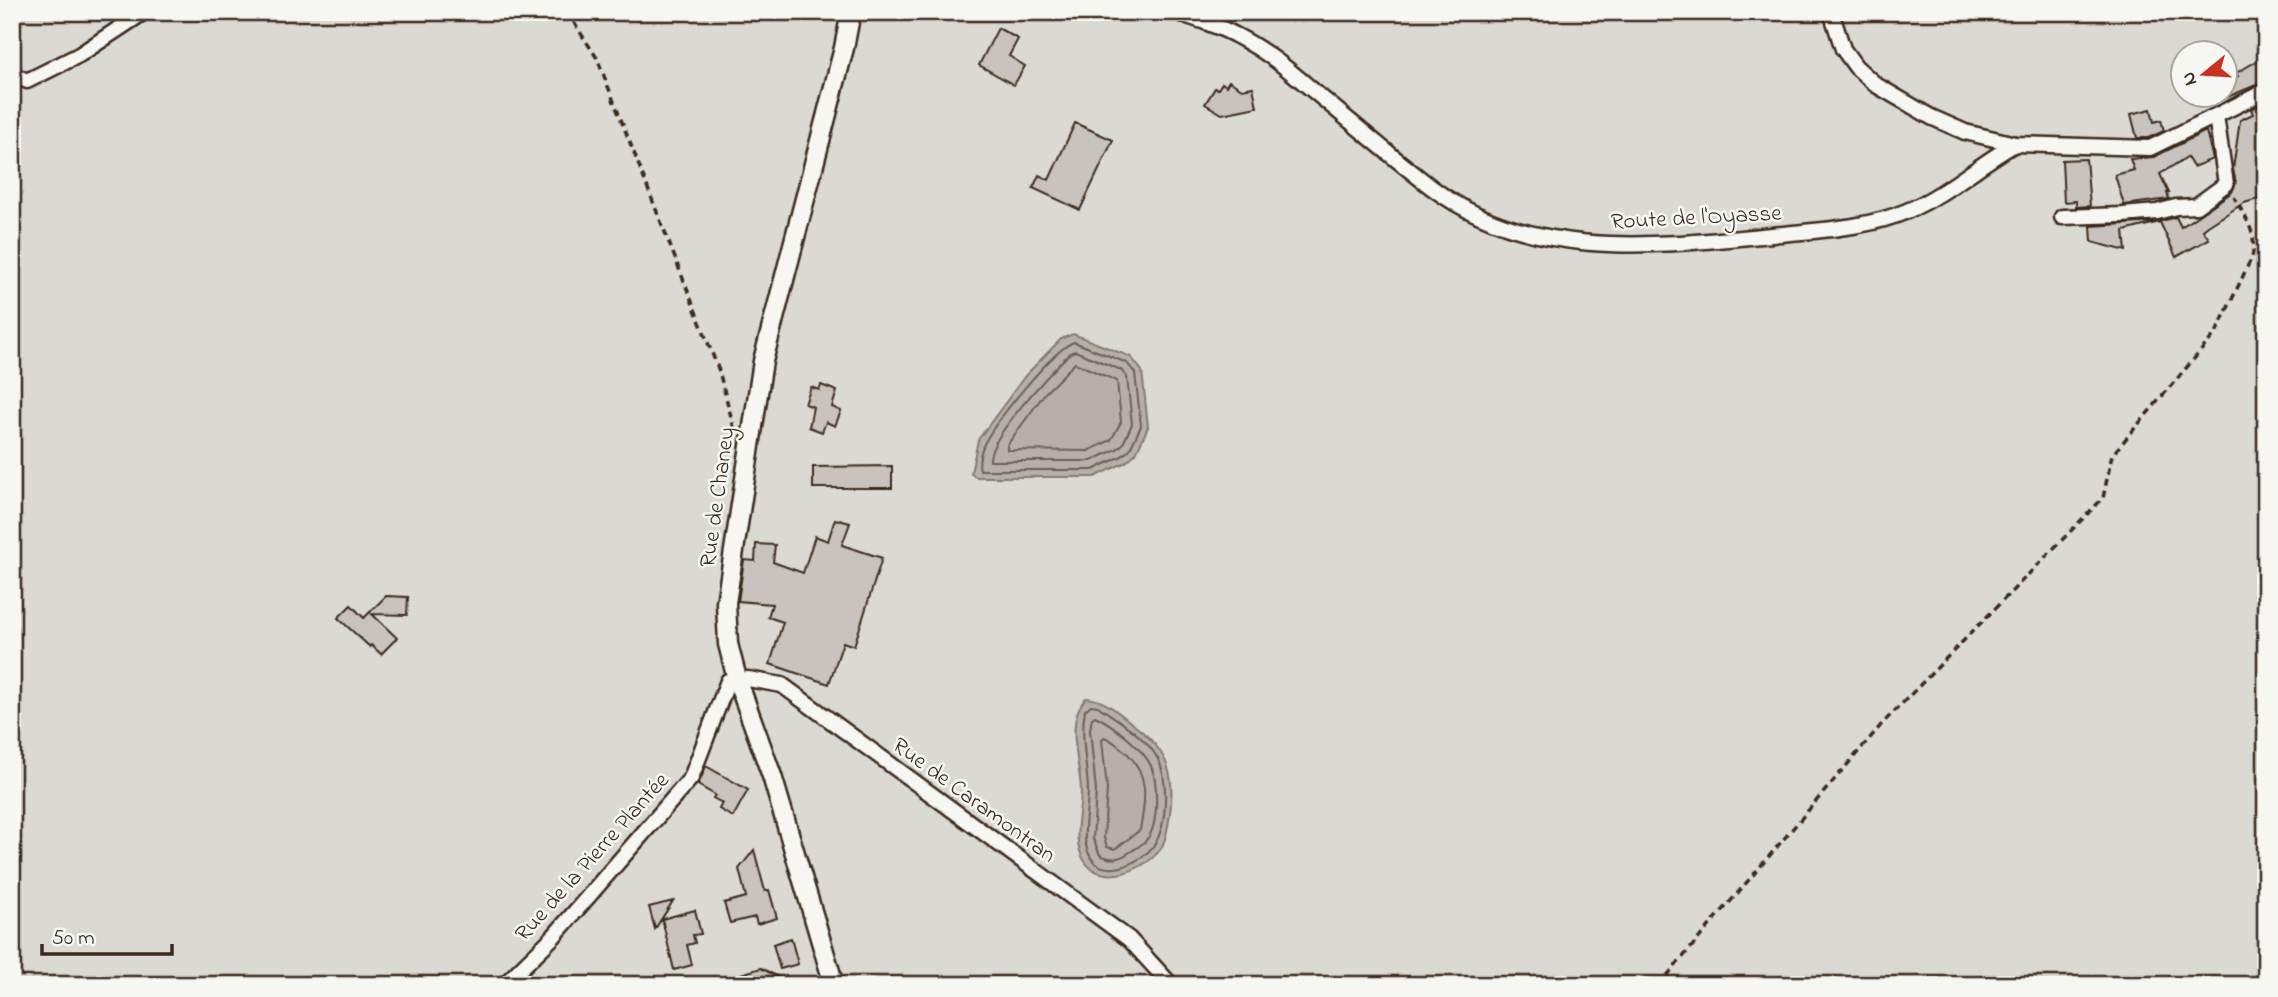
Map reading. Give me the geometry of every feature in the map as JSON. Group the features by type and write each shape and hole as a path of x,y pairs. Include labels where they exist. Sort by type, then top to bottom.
{"street":[{"path":"12,74 27,81 79,55 144,12"},
{"name":"Rue de Chaney","path":"834,985 772,776 737,679 728,644 726,603 763,360 851,12"},
{"name":"Route de l'Oyasse","path":"1175,12 1219,27 1270,55 1433,188 1490,222 1546,238 1607,245 1656,245 1828,230 1870,223 1907,211 1940,193 2015,144"},
{"path":"1831,12 1843,49 1876,85 1931,117 1965,132 2015,144 2150,148 2266,91"},
{"path":"2062,217 2123,215 2157,212 2176,206 2196,206 2226,184 2216,116"},
{"name":"Rue de la Pierre Plantée","path":"505,985 554,936 691,778 728,681 737,679"},
{"name":"Rue de Caramontran","path":"737,679 782,685 1129,939 1171,985"}],"path":[{"path":"567,12 597,58 719,371 735,431"},
{"path":"1659,985 1882,724 2103,498 2112,455 2216,333 2252,257 2255,245 2251,228 2226,184"}],"shaded area":[{"path":"12,12 2266,12 2266,985 12,985"}],"water":[{"path":"1073,334 1131,357 1142,371 1148,427 1136,453 1126,462 1095,477 976,477 971,473 978,440 1025,376 1061,339"},
{"path":"1086,698 1100,701 1112,708 1147,736 1163,756 1171,779 1171,805 1162,847 1142,865 1119,874 1096,871 1087,865 1079,846 1077,830 1081,790 1074,730 1079,707"}],"building":[{"path":"998,28 1018,39 1009,56 1025,66 1014,85 979,65"},
{"path":"2266,56 2266,81 2240,92 2240,71"},
{"path":"1229,81 1242,89 1253,87 1257,107 1222,114 1205,104 1215,88 1218,89 1222,83 1226,86"},
{"path":"2266,102 2266,197 2244,203 2208,226 2203,230 2209,239 2176,257 2160,222 2124,231 2126,251 2092,242 2091,226 2158,222 2176,217 2181,227 2232,192 2236,183 2233,169 2240,120 2253,114 2251,109"},
{"path":"2151,109 2154,122 2161,120 2164,131 2148,138 2137,138 2131,114"},
{"path":"1075,123 1113,140 1080,210 1033,188 1039,175 1049,180"},
{"path":"2206,131 2213,159 2193,167 2187,157 2160,174 2169,199 2124,205 2115,175 2134,170 2130,159 2154,157"},
{"path":"2086,159 2090,206 2076,207 2076,201 2064,202 2062,160"},
{"path":"821,385 837,391 832,407 841,411 835,426 826,422 822,432 809,427 813,407 805,404 811,387 819,390"},
{"path":"892,466 892,488 813,488 813,467"},
{"path":"835,519 850,523 842,545 882,558 854,646 843,642 829,684 770,664 783,622 768,617 772,604 738,601 744,560 755,561 756,544 775,545 773,562 803,573 815,536 828,541"},
{"path":"386,596 408,597 407,615 372,614 397,638 381,654 338,618 351,605 364,618"},
{"path":"706,766 748,790 733,817 719,809 722,803 713,798 715,795 698,785"},
{"path":"754,850 765,891 769,890 777,918 757,924 755,917 730,923 724,903 746,897 739,869"},
{"path":"673,901 655,929 649,907"},
{"path":"695,910 701,934 693,935 695,943 687,945 692,965 674,970 662,919"},
{"path":"791,938 798,964 780,969 773,944"},
{"path":"761,968 793,985 744,985 741,974"}]}
